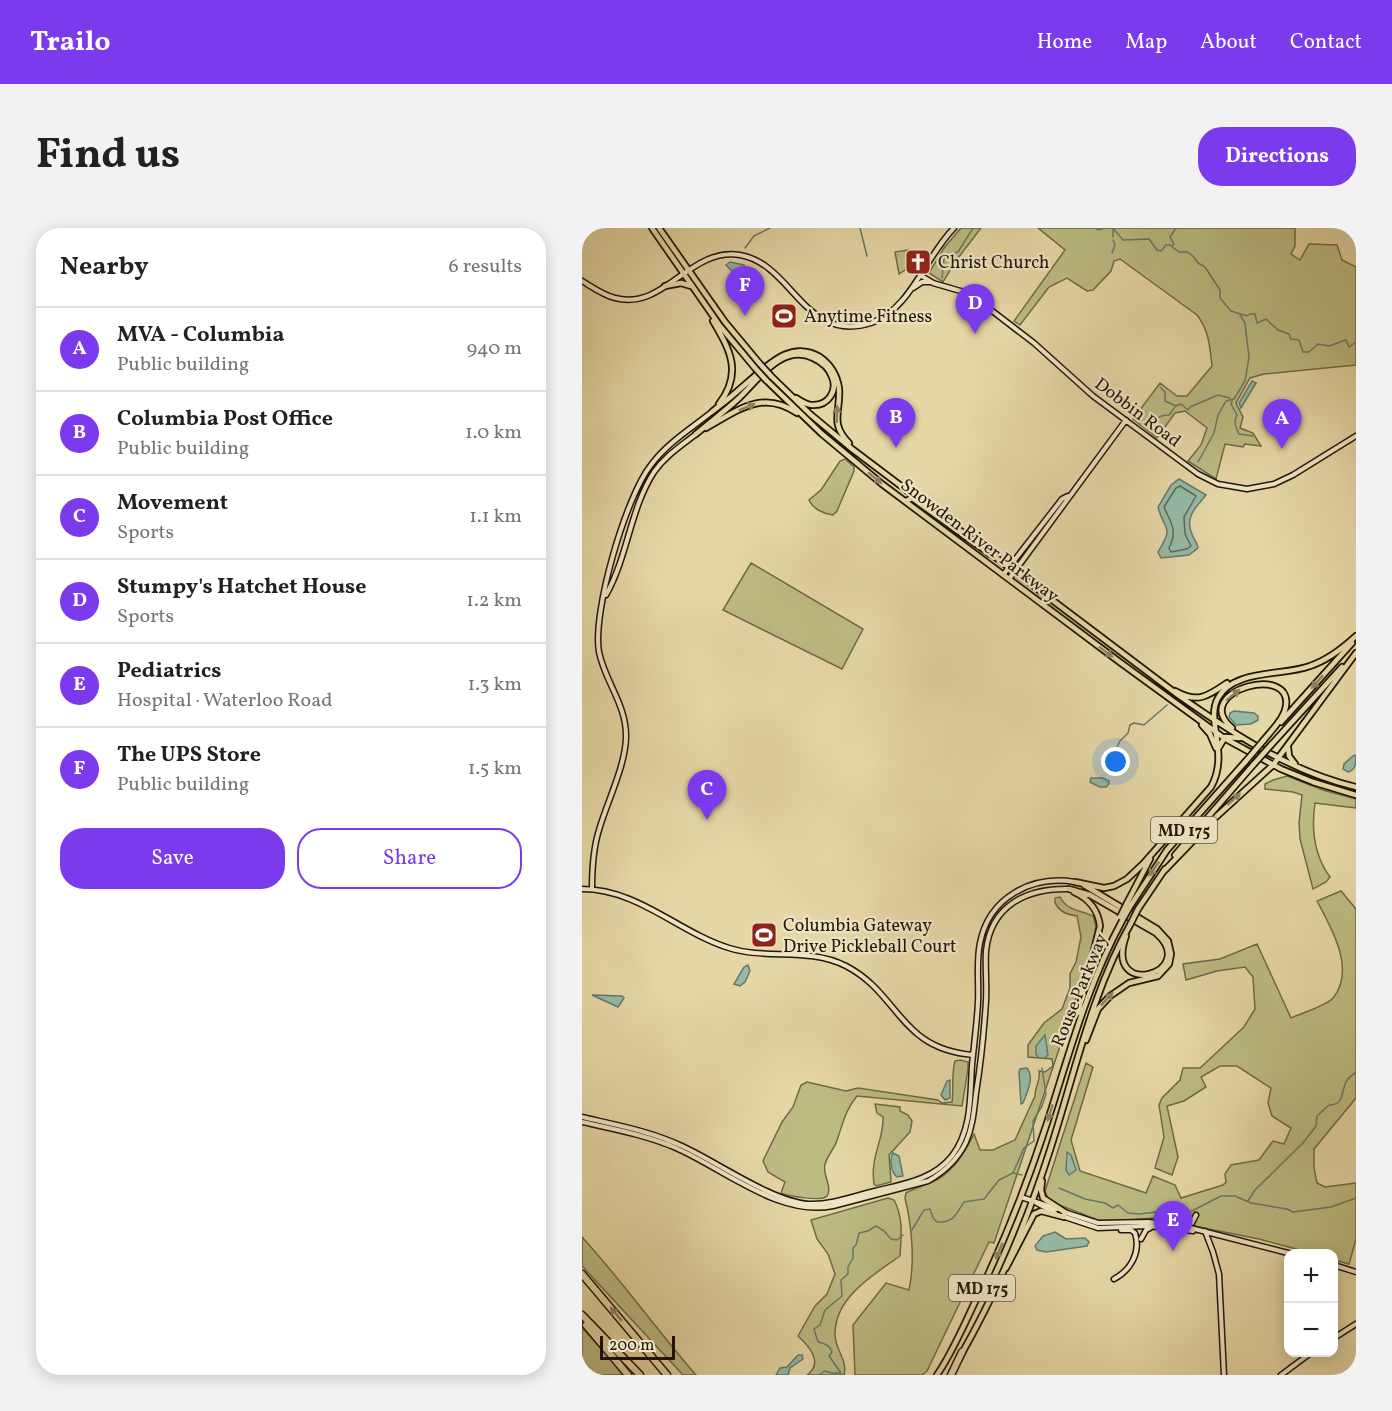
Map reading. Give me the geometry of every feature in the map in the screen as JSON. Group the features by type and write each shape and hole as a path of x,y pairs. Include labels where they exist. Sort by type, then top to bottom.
{"highway":[{"path":"582,1274 667,1375"},
{"path":"582,1315 640,1375"},
{"path":"582,1320 628,1375"},
{"path":"950,1375 962,1352"}],"main road":[{"name":"Snowden River Parkway","path":"652,228 758,366"},
{"name":"Snowden River Parkway","path":"659,228 705,305 822,434 1003,575 1224,738 1281,769 1313,782 1356,795"},
{"path":"665,286 681,283 693,287"},
{"path":"705,305 728,348 732,362 729,388 713,411"},
{"path":"713,411 778,357 794,351 808,352 825,361 834,373 839,388 836,416 840,432 867,460"},
{"path":"696,434 774,364 788,356 803,355 819,361 831,374 834,384 830,398 822,404 815,405 802,402 781,386"},
{"name":"Snowden River Parkway","path":"769,378 781,386 827,429 867,460 1156,679 1215,721 1279,758 1356,788"},
{"path":"696,434 742,408 761,402 786,406 822,434"},
{"path":"906,501 912,498 985,552 1000,559"},
{"path":"1156,679 1186,696 1196,698 1209,695 1239,677 1295,671 1316,664 1338,652 1356,638"},
{"name":"Rouse Parkway","path":"937,1375 988,1276 1022,1197 1090,988 1129,904 1167,850 1356,638"},
{"path":"1164,871 1217,816 1273,765 1356,652"},
{"name":"Rouse Parkway","path":"962,1352 992,1294 1032,1201 1099,990 1118,945 1138,909 1200,824 1356,652"},
{"path":"1076,882 1104,888 1118,884 1137,870 1211,787 1219,762 1215,721 1216,701 1226,688 1240,680 1267,674"},
{"path":"1246,740 1225,720 1223,713 1225,702 1233,693 1243,688 1269,684 1282,693 1285,710 1263,741"},
{"path":"1150,685 1205,727 1214,741 1219,762"},
{"path":"1219,748 1224,738 1231,736 1246,740"},
{"path":"1288,745 1289,756 1297,766"},
{"path":"1281,769 1311,778 1318,775"},
{"path":"1129,904 1143,871 1162,842"},
{"path":"1075,1071 1102,1004 1124,985 1158,976 1169,964 1171,954 1168,941 1157,929 1085,885 1076,882"},
{"path":"1069,889 1090,894 1160,936 1166,946 1167,955 1163,966 1153,974 1135,974 1124,963 1122,948 1131,923"},
{"path":"1066,1057 1100,926 1096,911 1090,902 1069,889"},
{"path":"1044,1168 1042,1197 1066,1216"},
{"path":"992,1294 1034,1214 1044,1211 1066,1216"}],"street":[{"path":"582,281 609,296 622,299 648,296 706,258 737,255 749,257 768,268 817,316 828,322 846,326 863,325 881,318 898,306 936,249 954,228"},
{"name":"Dobbin Road","path":"920,275 933,282 964,292 978,300 1026,336 1083,388 1204,478 1218,484 1240,489 1257,488 1280,482 1356,436"},
{"path":"910,290 922,282 933,282"},
{"path":"592,889 596,839 626,742 623,712 604,669 599,649 598,622 611,563 643,475 665,449 713,411"},
{"path":"1009,579 1056,516 1068,495 1126,420"},
{"path":"604,598 617,572 651,478 663,462 696,434"},
{"path":"1003,575 1062,499 1068,495"},
{"path":"582,1117 665,1138 782,1198 804,1203 824,1203 919,1179 933,1173 957,1148 966,1126 978,1002 978,951 981,937 990,917 1006,898 1025,886 1050,880 1076,882"},
{"path":"582,889 607,891 626,896 713,942 732,949 811,955 838,962 870,983 911,1029 927,1042 943,1050 973,1055 979,1051 983,1033"},
{"path":"582,1122 668,1144 787,1204 809,1209 833,1206 921,1184 935,1177 955,1160 966,1142 971,1127 983,1033 986,951 994,925 1010,904 1023,896 1045,890 1069,889"},
{"path":"1022,1197 1098,1228 1154,1227 1204,1232"},
{"path":"1184,1226 1192,1223 1196,1215"},
{"path":"1066,1216 1098,1223 1149,1222 1184,1226 1284,1252"},
{"path":"1066,1216 1085,1228 1105,1231 1129,1230 1136,1233 1137,1245 1134,1258 1126,1271 1114,1279"},
{"path":"1142,1239 1146,1230 1154,1227"},
{"path":"1204,1232 1219,1274 1224,1375"},
{"path":"1338,1266 1356,1272"},
{"path":"1338,1335 1356,1324"},
{"path":"1281,1375 1306,1357"}],"green space":[{"path":"961,228 981,228 943,282 929,273 944,248"},
{"path":"1038,228 1295,228 1295,246 1291,254 1300,260 1309,244 1337,245 1342,260 1356,267 1356,365 1264,374 1250,378 1236,403 1243,417 1240,428 1253,433 1261,446 1245,444 1243,447 1225,444 1216,479 1188,461 1201,445 1207,428 1185,411 1175,413 1157,438 1133,419 1160,383 1177,396 1187,396 1212,366 1210,346 1197,315 1120,259 1114,261 1111,271 1093,290 1087,291 1067,278 1049,287 1020,325 1014,321 1065,250"},
{"path":"908,250 911,266 899,274 895,252"},
{"path":"845,459 854,467 854,471 837,511 833,515 823,512 813,506 809,500 821,490 840,461"},
{"path":"751,563 863,629 842,669 723,610"},
{"path":"1287,776 1323,790 1356,799 1356,808 1315,803 1313,823 1315,842 1320,860 1330,877 1313,889 1300,839 1302,795 1265,789 1265,784"},
{"path":"1341,891 1356,909 1356,1098 1314,1149 1317,1183 1325,1187 1356,1183 1356,1239 1349,1264 1338,1261 1338,1249 1296,1249 1259,1239 1154,1218 1103,1222 1049,1201 1045,1191 1086,1063 1093,1067 1071,1140 1080,1171 1146,1193 1153,1176 1175,1185 1181,1198 1223,1185 1226,1182 1225,1174 1231,1165 1259,1160 1273,1141 1284,1144 1291,1128 1272,1116 1268,1103 1271,1088 1237,1066 1220,1066 1201,1077 1206,1087 1184,1101 1167,1106 1178,1157 1172,1175 1155,1168 1164,1137 1159,1105 1162,1098 1180,1080 1183,1068 1200,1068 1244,1027 1255,1009 1253,977 1245,967 1217,971 1186,980 1183,964 1220,959 1257,944 1291,1018 1320,1007 1333,998 1340,987 1342,962 1335,937 1317,901"},
{"path":"1060,897 1070,908 1093,916 1096,926 1092,951 994,1243 989,1242 927,1371 922,1375 855,1375 853,1325 886,1283 909,1290 912,1244 906,1193 934,1181 950,1170 963,1154 974,1134 980,1150 993,1150 1015,1140 1035,1096 1039,1071 1045,1072 1053,1066 1052,1059 1028,1057 1028,1045 1044,1023 1062,1009 1070,988 1070,974 1076,962 1081,937 1077,916 1059,909 1055,898"},
{"path":"955,1061 968,1062 962,1106 857,1096 847,1113 825,1164 829,1189 827,1196 812,1198 781,1193 785,1182 768,1172 763,1161 782,1122 793,1107 801,1085 807,1082 846,1091 858,1088 938,1100 942,1103 952,1102 954,1066"},
{"path":"875,1104 900,1107 900,1111 908,1115 912,1121 910,1132 889,1155 891,1182 876,1186 874,1166 883,1117 877,1113"},
{"path":"888,1198 894,1200 899,1214 900,1256 857,1289 841,1310 836,1322 835,1335 844,1365 844,1375 807,1375 812,1370 815,1360 798,1336 815,1306 827,1294 835,1274 828,1254 817,1239 811,1220"},
{"path":"582,1237 696,1375 683,1375 582,1266"},
{"path":"582,1328 614,1362 623,1375 582,1375"}],"water":[{"path":"730,262 745,267 735,274 726,265"},
{"path":"1252,381 1256,383 1241,408 1239,403"},
{"path":"1179,479 1206,495 1193,512 1190,522 1198,548 1189,555 1161,558 1158,552 1166,537 1167,528 1158,507 1171,485"},
{"path":"1234,711 1254,713 1258,716 1258,720 1251,724 1236,725 1229,717"},
{"path":"1356,755 1353,770 1348,772 1343,769 1344,764"},
{"path":"1091,778 1103,778 1109,781 1109,784 1106,787 1100,787 1090,782"},
{"path":"748,965 750,971 745,982 740,986 734,984 744,967"},
{"path":"592,995 622,996 624,998 618,1007"},
{"path":"1045,1035 1048,1055 1045,1058 1039,1058 1036,1054 1036,1046"},
{"path":"1027,1068 1030,1081 1021,1104 1019,1072 1020,1069"},
{"path":"950,1080 950,1098 945,1100 941,1095 947,1081"},
{"path":"1067,1152 1071,1155 1076,1170 1069,1175 1066,1170"},
{"path":"893,1153 899,1156 903,1176 897,1177 893,1172 891,1162"},
{"path":"1055,1232 1066,1239 1085,1238 1089,1242 1087,1246 1046,1252 1037,1250 1035,1246 1043,1236"},
{"path":"798,1355 802,1355 803,1359 790,1368 788,1375 776,1375 780,1368 787,1367"}],"waterway":[{"path":"745,248 754,236 770,228"},
{"path":"860,228 867,256"},
{"path":"942,278 944,258 948,254 958,252 973,228"},
{"path":"1095,228 1098,230 1105,228"},
{"path":"1113,228 1123,240 1149,239 1157,250 1161,251 1166,245 1170,245 1179,252 1187,252 1205,267 1220,290 1220,298 1231,311 1247,316 1255,314 1257,323 1266,319 1278,330 1289,334 1291,339 1299,340 1303,352 1309,352 1318,344 1329,346 1346,340 1349,347 1356,342"},
{"path":"1172,246 1174,244 1170,237 1176,228"},
{"path":"1113,229 1113,237"},
{"path":"1112,253 1115,245 1113,240"},
{"path":"1198,462 1214,433 1218,415 1226,401 1234,399 1245,381 1249,357 1245,323 1240,315"},
{"path":"1160,387 1165,392 1165,401 1176,406 1181,404 1188,410 1218,395 1230,398"},
{"path":"1232,401 1231,404 1237,415 1235,422 1239,434 1253,436"},
{"path":"1151,427 1158,418 1169,415 1175,407"},
{"path":"1109,763 1120,741 1128,733 1130,725 1134,723 1144,725 1167,705"},
{"path":"1013,1173 1024,1148 1034,1141 1033,1121 1046,1094 1042,1068"},
{"path":"1248,1201 1255,1190 1303,1143 1316,1126 1317,1116 1329,1105 1338,1102 1346,1083 1356,1072"},
{"path":"912,1230 924,1210 930,1209 937,1222 947,1221 954,1217 964,1202 984,1199 999,1180 1013,1173 1022,1175"},
{"path":"1059,1188 1085,1199 1105,1203 1113,1208 1118,1205 1128,1213 1156,1212 1169,1217 1190,1212 1221,1196 1235,1196 1251,1203 1293,1212 1331,1207 1356,1198"},
{"path":"819,1375 825,1371 841,1373 829,1356 831,1350 818,1342 814,1329 820,1325 825,1310 842,1296 841,1280 848,1274 848,1267 853,1258 853,1248 859,1233 876,1226 891,1239 897,1240 903,1235"}],"place":[{"name":"Christ Church","path":"918,262"},
{"name":"The UPS Store","path":"745,316"},
{"name":"Anytime Fitness","path":"784,316"},
{"name":"Stumpy's Hatchet House","path":"975,334"},
{"name":"Columbia Post Office","path":"896,448"},
{"name":"MVA - Columbia","path":"1282,449"},
{"name":"Movement","path":"707,820"},
{"name":"Columbia Gateway Drive Pickleball Court","path":"764,935"},
{"name":"Pediatrics","path":"1173,1251"}]}
